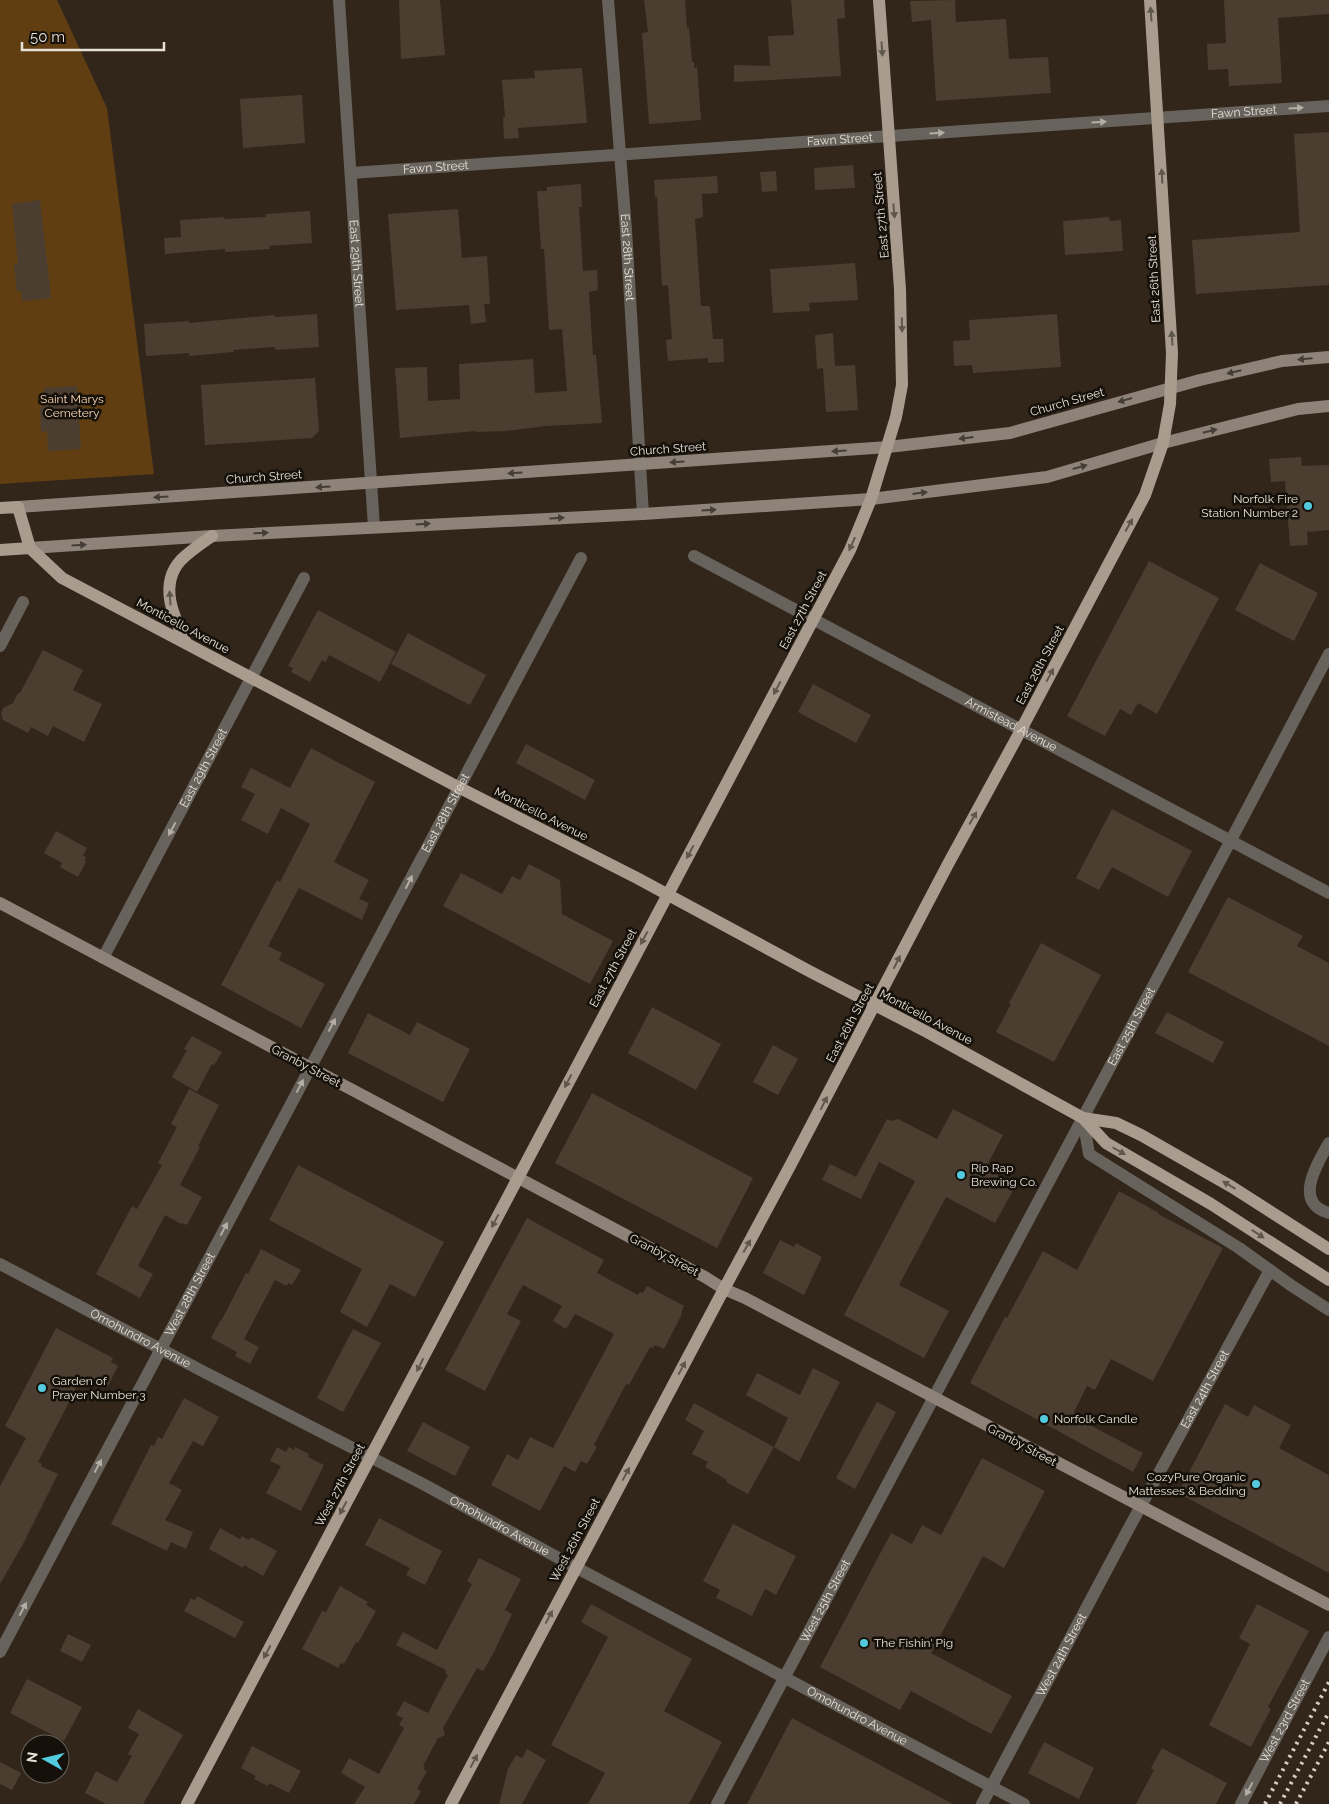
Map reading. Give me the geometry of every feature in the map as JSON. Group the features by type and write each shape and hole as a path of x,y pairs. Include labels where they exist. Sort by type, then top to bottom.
{"main road":[{"name":"East 27th Street","path":"517,1178 850,550 871,499 888,447 902,385 902,325 879,0"},
{"name":"East 26th Street","path":"724,1289 1145,495 1163,443 1172,387 1172,353 1150,0"},
{"name":"Church Street","path":"0,508 888,447 1010,433 1172,387 1282,361 1329,357"},
{"path":"0,550 374,526 643,514 871,499 1047,477 1163,443 1298,409 1329,406"},
{"path":"18,507 30,548"},
{"path":"186,643 170,605 169,586 175,569 181,560 212,536"},
{"name":"Monticello Avenue","path":"30,548 62,578 458,787 667,894 927,1032 1083,1118 1106,1143 1210,1204 1329,1280"},
{"name":"Granby Street","path":"0,903 724,1289 745,1298 1329,1605"},
{"name":"Monticello Avenue","path":"1083,1118 1116,1123 1141,1135 1232,1187 1329,1249"},
{"name":"West 27th Street","path":"187,1804 517,1178"},
{"name":"West 26th Street","path":"451,1804 724,1289"}],"street":[{"name":"East 29th Street","path":"339,0 374,526"},
{"name":"East 28th Street","path":"608,0 643,514"},
{"name":"Fawn Street","path":"352,173 1329,106"},
{"name":"Armistead Avenue","path":"694,556 1329,893"},
{"name":"East 28th Street","path":"309,1068 581,558"},
{"name":"East 29th Street","path":"103,958 304,578"},
{"path":"0,646 3,632 23,602"},
{"name":"East 25th Street","path":"933,1398 1329,654"},
{"name":"West 28th Street","path":"0,1652 309,1068"},
{"path":"1083,1118 1089,1154 1239,1248 1329,1310"},
{"path":"1329,1142 1313,1171 1310,1181 1311,1195 1314,1203 1322,1211 1329,1213"},
{"name":"Omohundro Avenue","path":"0,1264 160,1349 423,1484 576,1568 1024,1804"},
{"name":"East 24th Street","path":"1141,1507 1270,1270"},
{"name":"West 25th Street","path":"717,1804 933,1398"},
{"name":"West 24th Street","path":"982,1804 1141,1507"},
{"name":"West 23rd Street","path":"1241,1804 1329,1637"}],"green space":[{"name":"Saint Marys Cemetery","path":"0,0 57,0 107,108 154,474 0,484"}],"building":[{"path":"399,0 440,0 445,55 401,59"},
{"path":"644,0 685,0 692,62 694,62 694,68 697,67 701,120 649,124 642,33 648,32"},
{"path":"791,0 844,0 845,18 837,19 841,76 734,82 734,65 770,66 768,36 794,35"},
{"path":"955,0 956,22 1006,19 1009,59 1048,57 1051,93 936,101 931,20 912,22 910,1"},
{"path":"1224,0 1329,0 1329,14 1278,18 1282,83 1229,86 1228,69 1208,70 1207,44 1226,43"},
{"path":"582,68 587,123 518,128 519,138 504,139 503,117 505,117 502,80 535,78 534,71"},
{"path":"302,95 305,143 243,148 240,99"},
{"path":"1329,132 1329,285 1196,294 1192,240 1300,232 1294,134"},
{"path":"853,165 855,188 815,190 814,168"},
{"path":"776,171 777,191 762,192 760,172"},
{"path":"717,176 718,193 702,194 703,217 695,219 701,306 710,306 713,339 723,339 724,362 708,363 708,358 668,361 666,340 672,339 668,285 662,286 657,197 655,197 654,180"},
{"path":"581,184 582,207 579,207 583,271 597,270 598,290 589,292 593,355 596,355 602,423 400,438 395,368 427,367 428,401 460,399 459,364 533,359 535,393 567,391 562,329 549,330 544,249 541,249 537,191 547,191 547,187"},
{"path":"40,200 51,298 22,301 21,291 17,291 14,264 18,264 12,204"},
{"path":"458,209 462,258 487,256 490,304 484,304 486,322 471,324 469,305 396,310 388,214"},
{"path":"310,211 312,243 269,246 270,249 225,252 225,249 165,254 164,238 181,237 180,220 266,217 266,214"},
{"path":"1109,217 1110,221 1121,220 1123,251 1065,255 1063,221"},
{"path":"855,263 858,300 809,303 810,311 773,313 770,269"},
{"path":"317,314 319,347 275,350 275,347 189,356 189,353 146,356 144,324 189,321 189,323 274,315 275,317"},
{"path":"1057,314 1061,367 973,373 972,365 954,366 953,341 970,340 969,320"},
{"path":"833,333 835,366 855,365 858,410 826,412 823,368 817,369 815,335"},
{"path":"315,378 319,431 312,438 205,445 201,385"},
{"path":"77,386 81,449 48,451 47,431 41,432 40,407 45,407 44,388"},
{"name":"Norfolk Fire Station Number 2","path":"1301,457 1302,466 1329,465 1329,530 1307,532 1308,545 1290,546 1285,481 1271,482 1269,459"},
{"path":"1149,561 1219,598 1157,714 1138,703 1131,715 1120,709 1105,736 1067,716"},
{"path":"1260,563 1318,593 1294,641 1235,610"},
{"path":"318,610 396,652 380,682 329,655 326,662 322,660 310,682 291,672 293,668 288,666"},
{"path":"408,633 486,675 470,705 391,664"},
{"path":"43,650 83,670 73,690 102,704 84,742 53,726 48,736 31,727 28,733 3,720 1,714 3,708 13,703 18,693 20,693"},
{"path":"813,684 871,715 856,743 798,712"},
{"path":"526,744 595,780 585,800 516,763"},
{"path":"311,748 375,782 334,862 369,880 359,899 369,903 362,920 299,888 268,946 282,953 279,960 325,984 301,1028 221,985 277,880 280,882 310,824 281,808 268,834 241,820 255,794 241,787 251,768 290,788"},
{"path":"1112,809 1192,851 1168,897 1112,867 1099,890 1076,878"},
{"path":"56,831 87,848 83,856 86,857 86,862 78,877 60,867 62,863 44,853"},
{"path":"529,864 560,880 562,914 613,941 590,984 443,906 461,873 502,894 512,876 520,880"},
{"path":"1228,897 1303,936 1297,946 1329,963 1329,1046 1188,972"},
{"path":"1041,943 1101,975 1054,1062 996,1032"},
{"path":"652,1007 721,1044 696,1090 628,1053"},
{"path":"1167,1012 1224,1042 1213,1063 1155,1033"},
{"path":"368,1013 410,1035 417,1022 470,1049 443,1102 348,1053"},
{"path":"192,1036 222,1052 214,1065 212,1064 197,1092 172,1077 187,1050 184,1049"},
{"path":"773,1045 798,1059 778,1095 753,1082"},
{"path":"189,1089 219,1105 180,1185 202,1197 187,1225 181,1224 165,1215 138,1266 153,1274 140,1298 96,1274 132,1206 137,1209 162,1165 158,1163 177,1127 171,1124"},
{"path":"592,1093 753,1178 717,1248 555,1163"},
{"path":"953,1109 1003,1135 985,1169 1016,1185 995,1223 946,1197 899,1285 949,1311 924,1358 844,1315 915,1181 879,1162 861,1199 822,1180 830,1164 856,1177 887,1119 891,1121 898,1119 937,1139"},
{"path":"298,1165 444,1242 415,1297 390,1284 367,1327 340,1312 362,1269 269,1220"},
{"path":"1119,1191 1223,1248 1153,1381 1111,1359 1095,1390 1087,1386 1074,1412 1084,1417 1082,1421 1143,1453 1133,1472 970,1383 1043,1251 1077,1270"},
{"path":"527,1218 604,1260 597,1273 638,1295 640,1292 643,1293 647,1286 684,1306 682,1314 664,1349 655,1345 653,1348 650,1347 629,1385 626,1384 594,1445 597,1447 587,1464 581,1461 575,1472 564,1466 540,1511 491,1485 507,1454 518,1460 530,1437 553,1448 614,1334 575,1314 566,1329 553,1321 562,1306 523,1285 507,1314 521,1321 485,1391 445,1370"},
{"path":"780,1240 794,1247 796,1243 822,1257 804,1295 763,1273"},
{"path":"261,1249 301,1270 292,1285 288,1283 287,1286 275,1280 244,1339 259,1347 250,1364 235,1356 237,1352 211,1338"},
{"path":"56,1328 113,1358 111,1362 118,1366 108,1386 100,1382 98,1386 82,1377 38,1462 42,1464 41,1466 58,1474 23,1544 0,1584 0,1486 26,1438 5,1426"},
{"path":"353,1329 381,1343 343,1412 317,1398"},
{"path":"813,1368 840,1382 799,1462 774,1447 788,1418 746,1395 757,1373 800,1395"},
{"path":"184,1398 219,1417 203,1446 193,1441 169,1483 182,1490 165,1520 193,1532 186,1549 171,1542 167,1551 111,1524 151,1445 154,1446 158,1437 162,1439"},
{"path":"877,1402 896,1412 855,1489 836,1478"},
{"path":"694,1403 774,1447 748,1494 726,1482 727,1480 705,1467 708,1462 692,1454 704,1431 685,1420"},
{"name":"CozyPure Organic Mattesses & Bedding","path":"1225,1404 1248,1417 1254,1405 1291,1425 1279,1448 1329,1475 1329,1573 1178,1493"},
{"path":"423,1422 470,1447 455,1476 407,1451"},
{"path":"277,1447 286,1452 289,1447 294,1450 295,1447 309,1454 308,1457 324,1465 301,1511 266,1493 281,1466 270,1461"},
{"path":"982,1458 1045,1491 1004,1568 983,1556 931,1653 1012,1696 991,1734 911,1691 900,1710 820,1667 891,1533 912,1544 922,1525 941,1535"},
{"path":"379,1518 442,1551 425,1585 406,1575 410,1568 365,1545"},
{"path":"733,1524 796,1556 776,1595 765,1589 752,1616 716,1598 720,1590 703,1581"},
{"path":"220,1528 240,1539 242,1536 249,1540 251,1537 277,1551 263,1576 244,1565 243,1568 209,1549"},
{"path":"479,1558 521,1579 505,1610 512,1614 493,1654 483,1671 477,1668 443,1728 445,1735 438,1738 423,1766 425,1767 423,1769 427,1771 417,1789 421,1791 414,1804 354,1804 365,1787 341,1773 349,1758 379,1774 404,1728 399,1725 403,1718 396,1715 404,1701 428,1713 448,1675 445,1673 446,1670 396,1645 403,1632 437,1650 472,1584 467,1581"},
{"path":"340,1586 368,1602 366,1605 376,1611 344,1664 341,1663 338,1668 302,1649 322,1611 326,1612"},
{"path":"197,1596 244,1622 235,1638 184,1611 191,1598 195,1601"},
{"path":"591,1604 692,1659 664,1711 722,1742 689,1804 588,1804 605,1773 551,1745 608,1637 581,1622"},
{"path":"1257,1604 1309,1631 1268,1707 1271,1709 1251,1747 1209,1725 1250,1644 1239,1638"},
{"path":"68,1634 91,1645 82,1662 60,1651"},
{"path":"27,1679 82,1707 68,1734 50,1734 10,1713"},
{"path":"138,1709 183,1735 143,1804 106,1804 85,1793 96,1771 117,1782 132,1756 128,1754 139,1734 128,1728"},
{"path":"792,1718 953,1804 747,1804"},
{"path":"1044,1742 1094,1768 1079,1799 1028,1773"},
{"path":"252,1746 301,1771 289,1793 269,1783 268,1786 254,1779 256,1776 241,1768"},
{"path":"1162,1748 1227,1783 1216,1804 1136,1804 1154,1770 1151,1768"},
{"path":"527,1749 546,1760 522,1804 499,1804 508,1769 516,1755 522,1758"},
{"path":"0,1762 20,1772 12,1790 0,1784"}],"railway":[{"path":"1265,1804 1329,1682"},
{"path":"1280,1804 1329,1712"},
{"path":"1296,1804 1329,1742"}],"place":[{"name":"Norfolk Fire Station Number 2","path":"1308,506"},
{"name":"Rip Rap Brewing Co.","path":"961,1175"},
{"name":"Garden of Prayer Number 3","path":"42,1388"},
{"name":"Norfolk Candle","path":"1044,1419"},
{"name":"CozyPure Organic Mattesses & Bedding","path":"1256,1484"},
{"name":"The Fishin' Pig","path":"864,1643"}]}
